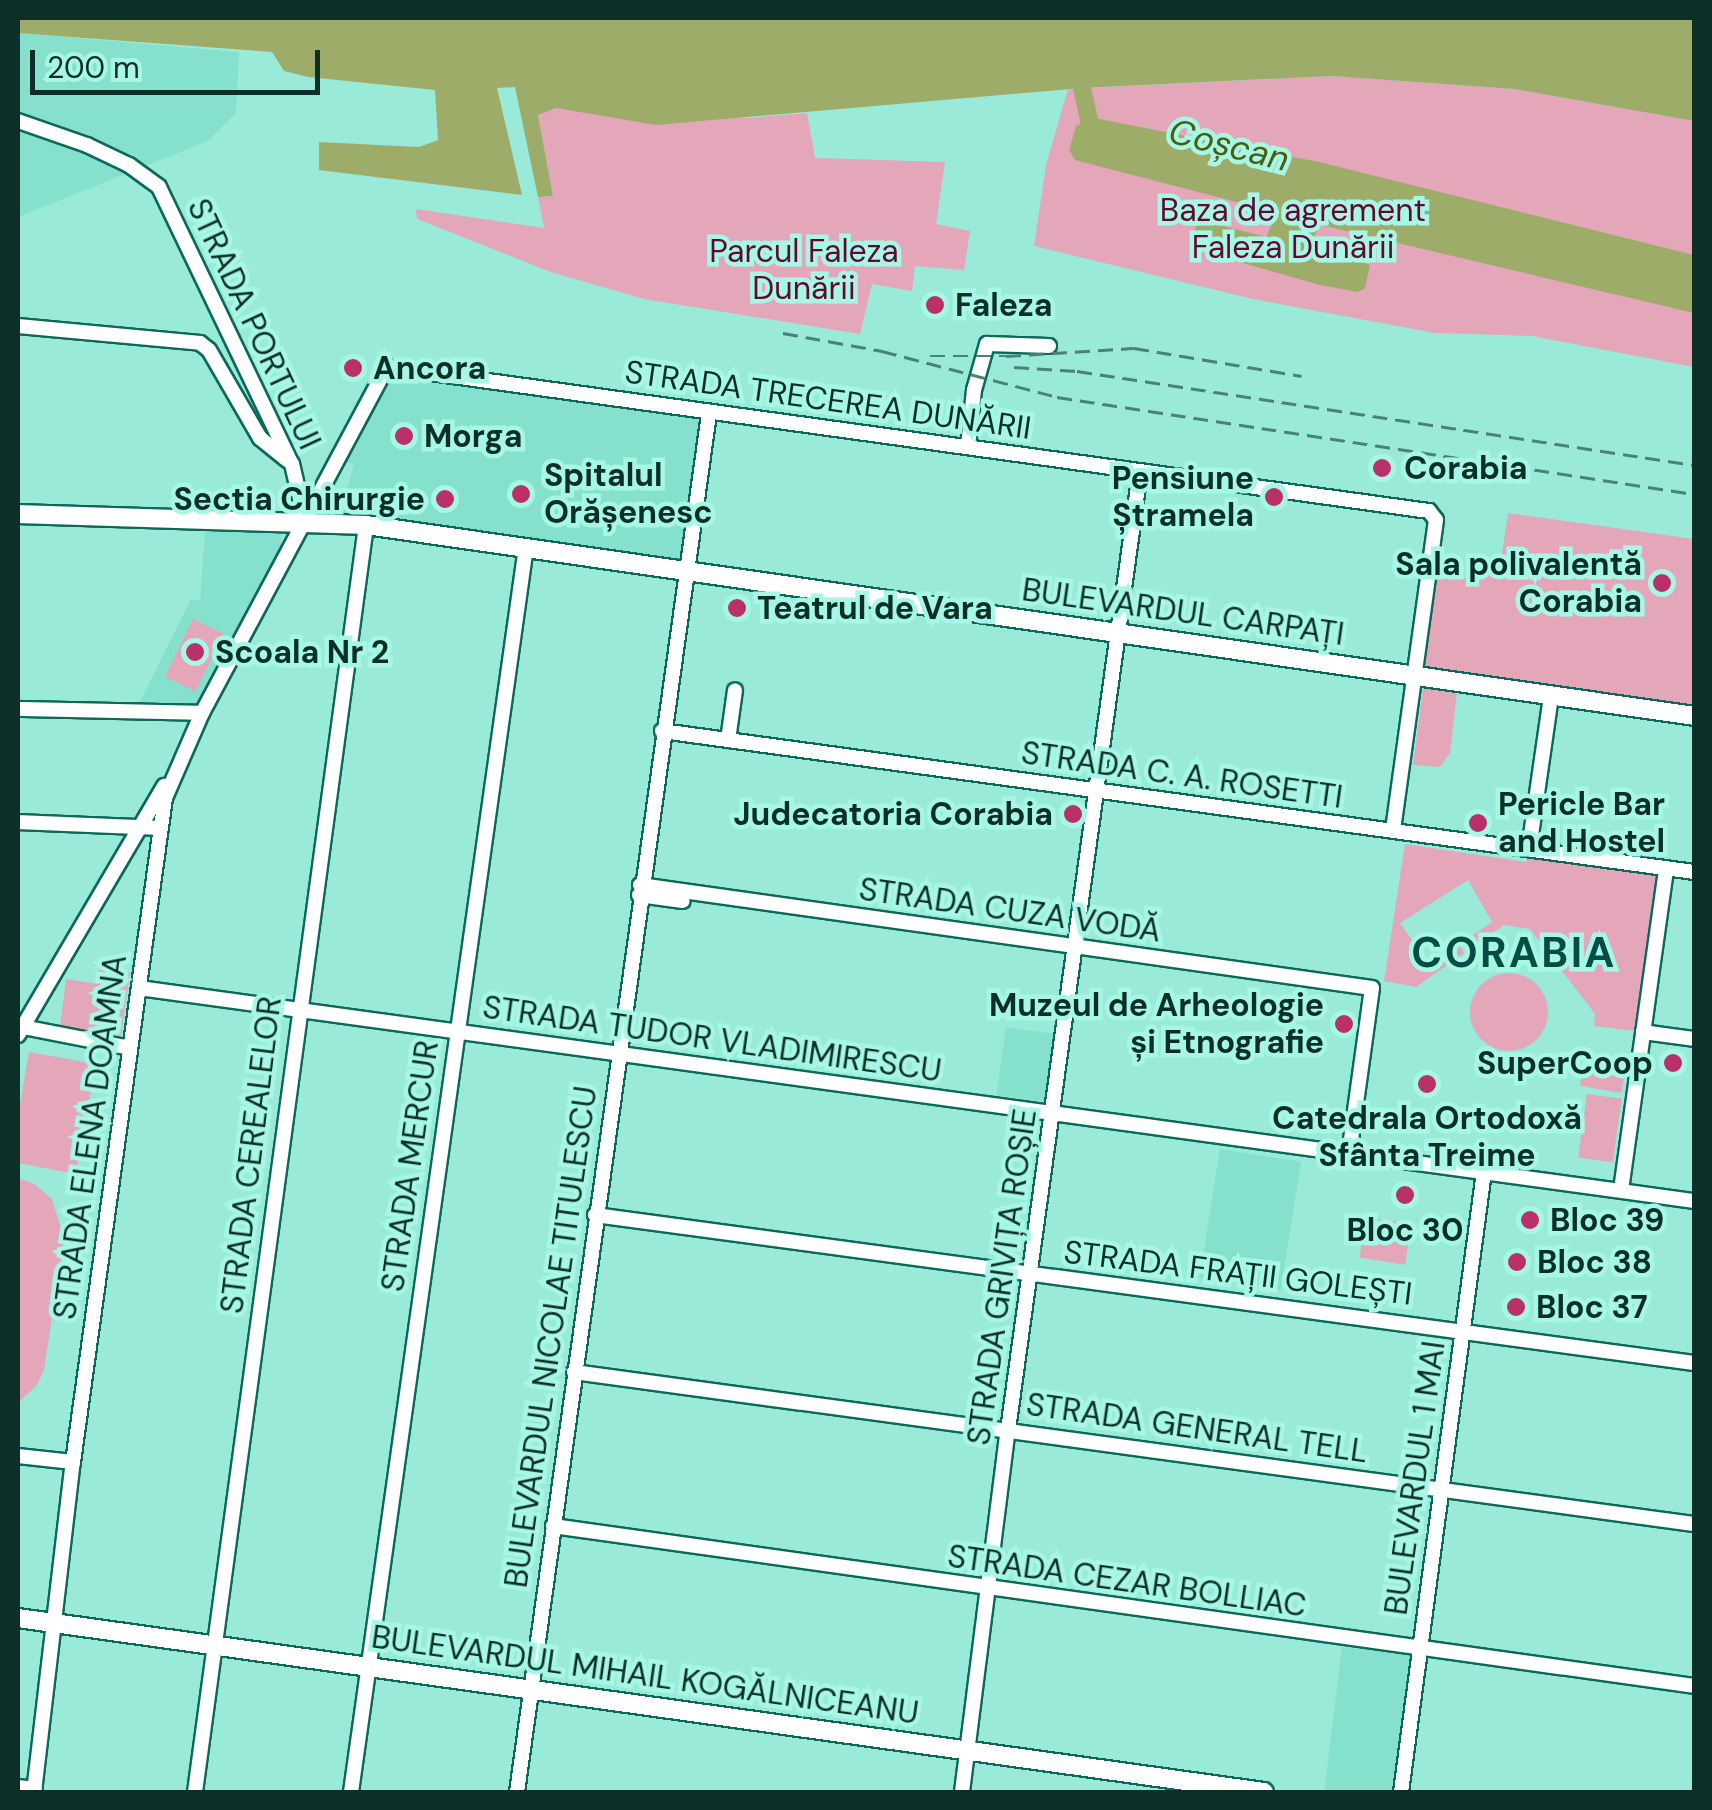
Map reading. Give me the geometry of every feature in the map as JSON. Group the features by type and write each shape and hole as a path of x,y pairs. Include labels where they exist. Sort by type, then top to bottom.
{"main road":[{"name":"BULEVARDUL CARPAȚI","path":"18,514 366,525 1694,716"},
{"name":"BULEVARDUL MIHAIL KOGĂLNICEANU","path":"18,1618 1264,1792"}],"street":[{"name":"STRADA PORTULUI","path":"18,122 87,145 129,165 158,187 292,464 305,521"},
{"path":"18,326 200,343 209,350 260,438 292,464"},
{"path":"968,446 974,390 987,344 1049,346"},
{"name":"STRADA TRECEREA DUNĂRII","path":"305,521 387,367 968,446 1434,514 1415,677"},
{"name":"BULEVARDUL NICOLAE TITULESCU","path":"517,1792 709,413"},
{"name":"STRADA GRIVIȚA ROȘIE","path":"962,1792 1140,472"},
{"name":"STRADA ELENA DOAMNA","path":"34,1791 72,1462 160,828 171,775 305,521"},
{"name":"STRADA CEREALELOR","path":"195,1792 297,1011 366,525"},
{"name":"STRADA MERCUR","path":"351,1792 526,547"},
{"path":"1393,831 1415,677"},
{"path":"728,740 735,690"},
{"path":"1529,849 1551,696"},
{"path":"18,709 202,713"},
{"name":"STRADA C. A. ROSETTI","path":"662,732 1694,872"},
{"path":"130,1048 19,1029 136,827 171,775"},
{"path":"18,822 160,828"},
{"path":"1620,1190 1666,868"},
{"name":"STRADA CUZA VODĂ","path":"640,890 1371,992 1349,1152"},
{"name":"STRADA TUDOR VLADIMIRESCU","path":"138,988 1694,1200"},
{"path":"1643,1032 1694,1038"},
{"name":"BULEVARDUL 1 MAI","path":"1401,1792 1484,1172"},
{"name":"STRADA FRAȚII GOLEȘTI","path":"595,1215 1694,1363"},
{"name":"STRADA GENERAL TELL","path":"574,1372 1694,1524"},
{"path":"18,1456 72,1462"},
{"name":"STRADA CEZAR BOLLIAC","path":"553,1526 1694,1686"},
{"path":"18,1786 34,1791"}],"shaded area":[{"path":"18,33 239,52 236,113 208,141 18,217"},
{"name":"Spitalul Orășenesc","path":"387,367 709,413 686,570 337,523 354,465 337,458"},
{"name":"Scoala Nr 2","path":"205,531 281,533 281,552 198,704 140,702 191,599 200,601"},
{"path":"1006,1027 1056,1034 1046,1102 996,1095"},
{"path":"1220,1149 1301,1162 1281,1290 1200,1277"},
{"path":"1342,1647 1415,1656 1399,1792 1324,1792"}],"green space":[{"name":"Baza de agrement Faleza Dunării","path":"1331,76 1514,89 1694,121 1694,367 1532,336 1435,333 1253,299 1034,246 1046,165 1068,89"},
{"name":"Parcul Faleza Dunării","path":"559,104 748,118 807,113 815,158 945,162 936,224 970,231 964,270 915,266 912,291 872,284 860,334 644,299 551,272 417,219 416,209 544,228 538,197 553,196 538,115"},
{"path":"1508,513 1694,539 1694,716 1415,677 1429,572 1474,580 1501,561"},
{"path":"193,619 224,634 196,691 165,677"},
{"path":"1423,688 1457,693 1450,753 1440,767 1413,765"},
{"path":"1405,844 1526,862 1529,849 1666,868 1643,1032 1594,1026 1595,1014 1530,929 1504,925 1474,946 1469,938 1492,922 1468,880 1400,923 1429,965 1459,945 1464,953 1416,987 1384,981"},
{"path":"100,967 130,972 121,1035 60,1026 66,979 97,984"},
{"path":"1509,973 1537,984 1548,1012 1537,1040 1509,1051 1481,1040 1470,1012 1481,984"},
{"path":"29,1052 96,1064 76,1174 18,1163 18,1116"},
{"path":"1584,1063 1625,1070 1621,1093 1580,1086"},
{"path":"1587,1094 1622,1099 1613,1162 1578,1157"},
{"path":"18,1178 34,1184 52,1199 64,1239 44,1370 37,1385 18,1403"},
{"path":"1366,1217 1411,1224 1405,1265 1360,1257"}],"water":[{"path":"18,18 1694,18 1694,121 1514,89 1331,76 1082,88 656,125 556,108 538,115 553,196 538,197 515,87 497,88 522,195 319,170 319,142 419,147 438,140 435,90 308,77 284,71 272,52 18,33"},
{"path":"1094,118 1319,162 1694,255 1694,313 1321,225 1313,237 1314,245 1370,265 1365,288 1358,292 1320,285 1190,248 1197,223 1203,221 1266,237 1273,222 1271,211 1075,160 1069,150 1076,126"}],"waterway":[{"name":"Coșcan","path":"1082,88 1091,129 1099,140"}],"railway":[{"path":"783,333 882,351 1057,397 1694,494"},
{"path":"930,356 1134,348 1302,376"},
{"path":"1014,367 1077,371 1694,465"}],"place":[{"name":"Faleza","path":"935,305"},
{"name":"Ancora","path":"353,368"},
{"name":"Morga","path":"404,436"},
{"name":"Corabia","path":"1382,468"},
{"name":"Spitalul Orășenesc","path":"521,494"},
{"name":"Pensiune Ștramela","path":"1274,497"},
{"name":"Sectia Chirurgie","path":"445,499"},
{"name":"Sala polivalentă Corabia","path":"1662,583"},
{"name":"Teatrul de Vara","path":"737,608"},
{"name":"Scoala Nr 2","path":"195,652"},
{"name":"Judecatoria Corabia","path":"1073,814"},
{"name":"Pericle Bar and Hostel","path":"1478,823"},
{"name":"Muzeul de Arheologie și Etnografie","path":"1344,1024"},
{"name":"SuperCoop","path":"1673,1063"},
{"name":"Catedrala Ortodoxă Sfânta Treime","path":"1427,1084"},
{"name":"Bloc 30","path":"1405,1195"},
{"name":"Bloc 39","path":"1530,1220"},
{"name":"Bloc 38","path":"1517,1262"},
{"name":"Bloc 37","path":"1516,1307"}],"district":[{"name":"CORABIA","path":"1514,953"}]}
